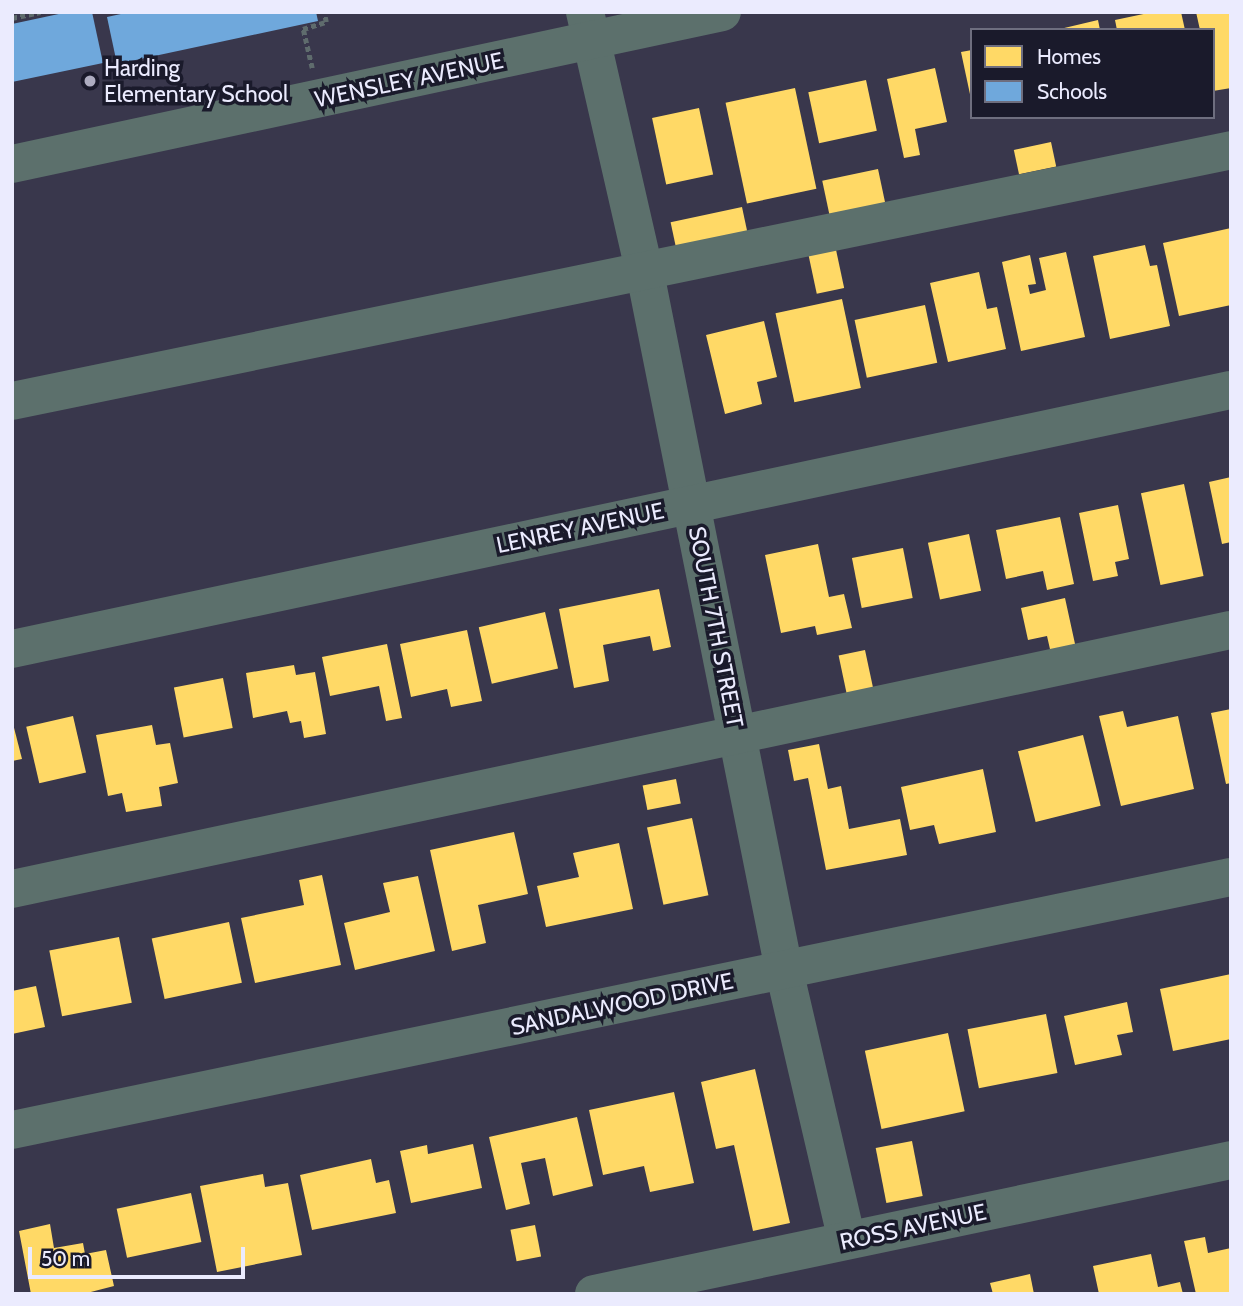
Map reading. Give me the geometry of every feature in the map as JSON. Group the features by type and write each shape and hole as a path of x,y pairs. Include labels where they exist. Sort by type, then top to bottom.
{"street":[{"name":"WENSLEY AVENUE","path":"12,164 318,99 589,26 723,12"},
{"name":"SOUTH 7TH STREET","path":"589,26 645,273 784,970 847,1240"},
{"path":"12,401 645,273 1231,150"},
{"name":"LENREY AVENUE","path":"12,649 1231,390"},
{"path":"12,889 1231,630"},
{"name":"SANDALWOOD DRIVE","path":"12,1130 1231,877"},
{"name":"ROSS AVENUE","path":"594,1294 1231,1160"}],"path":[{"path":"12,18 40,12"},
{"path":"318,99 303,29 326,22 324,12"}],"building: Homes":[{"path":"1153,12 1181,12 1185,28 1117,28 1115,20"},
{"path":"1196,12 1231,12 1231,88 1215,91 1215,28 1200,28"},
{"path":"1098,20 1100,28 1064,28"},
{"path":"970,50 970,94 961,52"},
{"path":"935,68 947,122 915,129 920,155 904,158 887,79"},
{"path":"866,80 877,131 819,143 808,92"},
{"path":"795,88 816,189 747,204 726,103"},
{"path":"699,108 713,175 666,184 652,118"},
{"path":"1051,142 1056,166 1019,174 1014,150"},
{"path":"878,169 886,208 831,220 822,181"},
{"path":"742,207 748,235 677,251 671,222"},
{"path":"1231,228 1231,305 1179,316 1163,243"},
{"path":"835,245 844,288 817,294 808,251"},
{"path":"1145,245 1150,266 1157,265 1170,326 1110,339 1093,256"},
{"path":"1066,252 1085,337 1021,351 1002,262 1030,255 1036,284 1028,285 1030,294 1046,290 1039,258"},
{"path":"979,272 987,309 997,307 1006,349 948,362 930,283"},
{"path":"842,299 861,388 794,402 775,313"},
{"path":"925,305 937,363 867,378 855,320"},
{"path":"764,321 777,377 757,382 762,404 725,414 706,335"},
{"path":"1231,477 1231,542 1222,544 1209,482"},
{"path":"1184,484 1204,576 1161,585 1141,493"},
{"path":"1118,505 1129,559 1115,562 1118,576 1093,581 1079,513"},
{"path":"1060,517 1074,584 1047,590 1043,571 1006,579 996,530"},
{"path":"969,534 981,591 940,599 928,543"},
{"path":"818,544 829,597 844,594 852,628 817,635 815,626 781,633 765,555"},
{"path":"903,548 913,598 862,608 852,558"},
{"path":"659,589 671,647 653,651 650,636 603,645 609,681 574,688 559,609"},
{"path":"1065,598 1077,653 1052,658 1047,636 1028,640 1021,608"},
{"path":"545,612 558,669 492,684 479,627"},
{"path":"467,630 482,701 451,707 447,689 411,697 400,644"},
{"path":"387,644 402,718 386,721 379,686 330,696 322,657"},
{"path":"865,650 874,692 848,698 839,656"},
{"path":"294,665 296,675 315,672 326,734 304,738 301,721 290,723 287,711 253,718 246,673"},
{"path":"223,678 233,728 184,738 174,688"},
{"path":"1231,709 1231,783 1226,784 1211,713"},
{"path":"1123,711 1127,727 1178,716 1194,789 1121,806 1099,716"},
{"path":"73,716 86,773 39,783 26,727"},
{"path":"12,720 22,759 12,761"},
{"path":"152,725 156,745 170,743 178,783 159,787 162,806 126,812 122,793 108,796 96,735"},
{"path":"1083,735 1101,806 1036,822 1018,751"},
{"path":"819,744 828,789 841,786 849,829 900,819 907,855 826,870 808,778 794,781 788,750"},
{"path":"983,769 996,832 939,844 934,825 910,830 901,787"},
{"path":"676,779 681,804 647,810 643,785"},
{"path":"692,818 708,895 663,905 647,828"},
{"path":"514,832 528,894 478,905 486,943 452,951 430,850"},
{"path":"619,843 633,909 546,927 537,886 579,877 573,853"},
{"path":"322,875 341,965 255,983 241,918 304,905 299,880"},
{"path":"418,876 435,951 355,970 344,923 390,912 383,883"},
{"path":"229,922 242,983 165,999 152,938"},
{"path":"119,937 132,1003 62,1016 49,951"},
{"path":"1231,974 1231,1039 1173,1051 1160,989"},
{"path":"36,986 45,1027 12,1034 12,991"},
{"path":"1127,1002 1133,1032 1117,1035 1122,1055 1075,1065 1064,1016"},
{"path":"1046,1014 1057,1073 979,1088 967,1029"},
{"path":"948,1033 965,1111 881,1129 865,1051"},
{"path":"755,1069 790,1223 753,1231 734,1145 716,1149 701,1082"},
{"path":"674,1092 694,1183 650,1192 644,1166 603,1175 589,1110"},
{"path":"577,1117 593,1186 553,1196 545,1158 521,1163 530,1204 506,1210 489,1137"},
{"path":"912,1141 923,1196 886,1203 876,1148"},
{"path":"473,1144 482,1188 411,1203 400,1151 427,1145 428,1154"},
{"path":"371,1159 376,1183 389,1180 396,1213 312,1230 300,1175"},
{"path":"263,1174 265,1187 288,1183 302,1255 217,1272 200,1186"},
{"path":"191,1193 201,1242 127,1258 117,1209"},
{"path":"50,1224 54,1248 83,1243 85,1254 106,1250 114,1286 83,1294 31,1294 19,1231"},
{"path":"535,1225 541,1256 517,1261 510,1230"},
{"path":"1205,1237 1208,1253 1231,1248 1231,1294 1196,1294 1184,1241"},
{"path":"1151,1254 1158,1287 1180,1282 1183,1294 1099,1294 1093,1266"},
{"path":"1030,1274 1034,1294 993,1294 990,1283"}],"building: Schools":[{"path":"68,12 92,12 103,63 12,82 12,24"},
{"path":"130,12 316,12 318,21 117,64 107,17"}],"place":[{"name":"Harding Elementary School","path":"90,81"}]}
